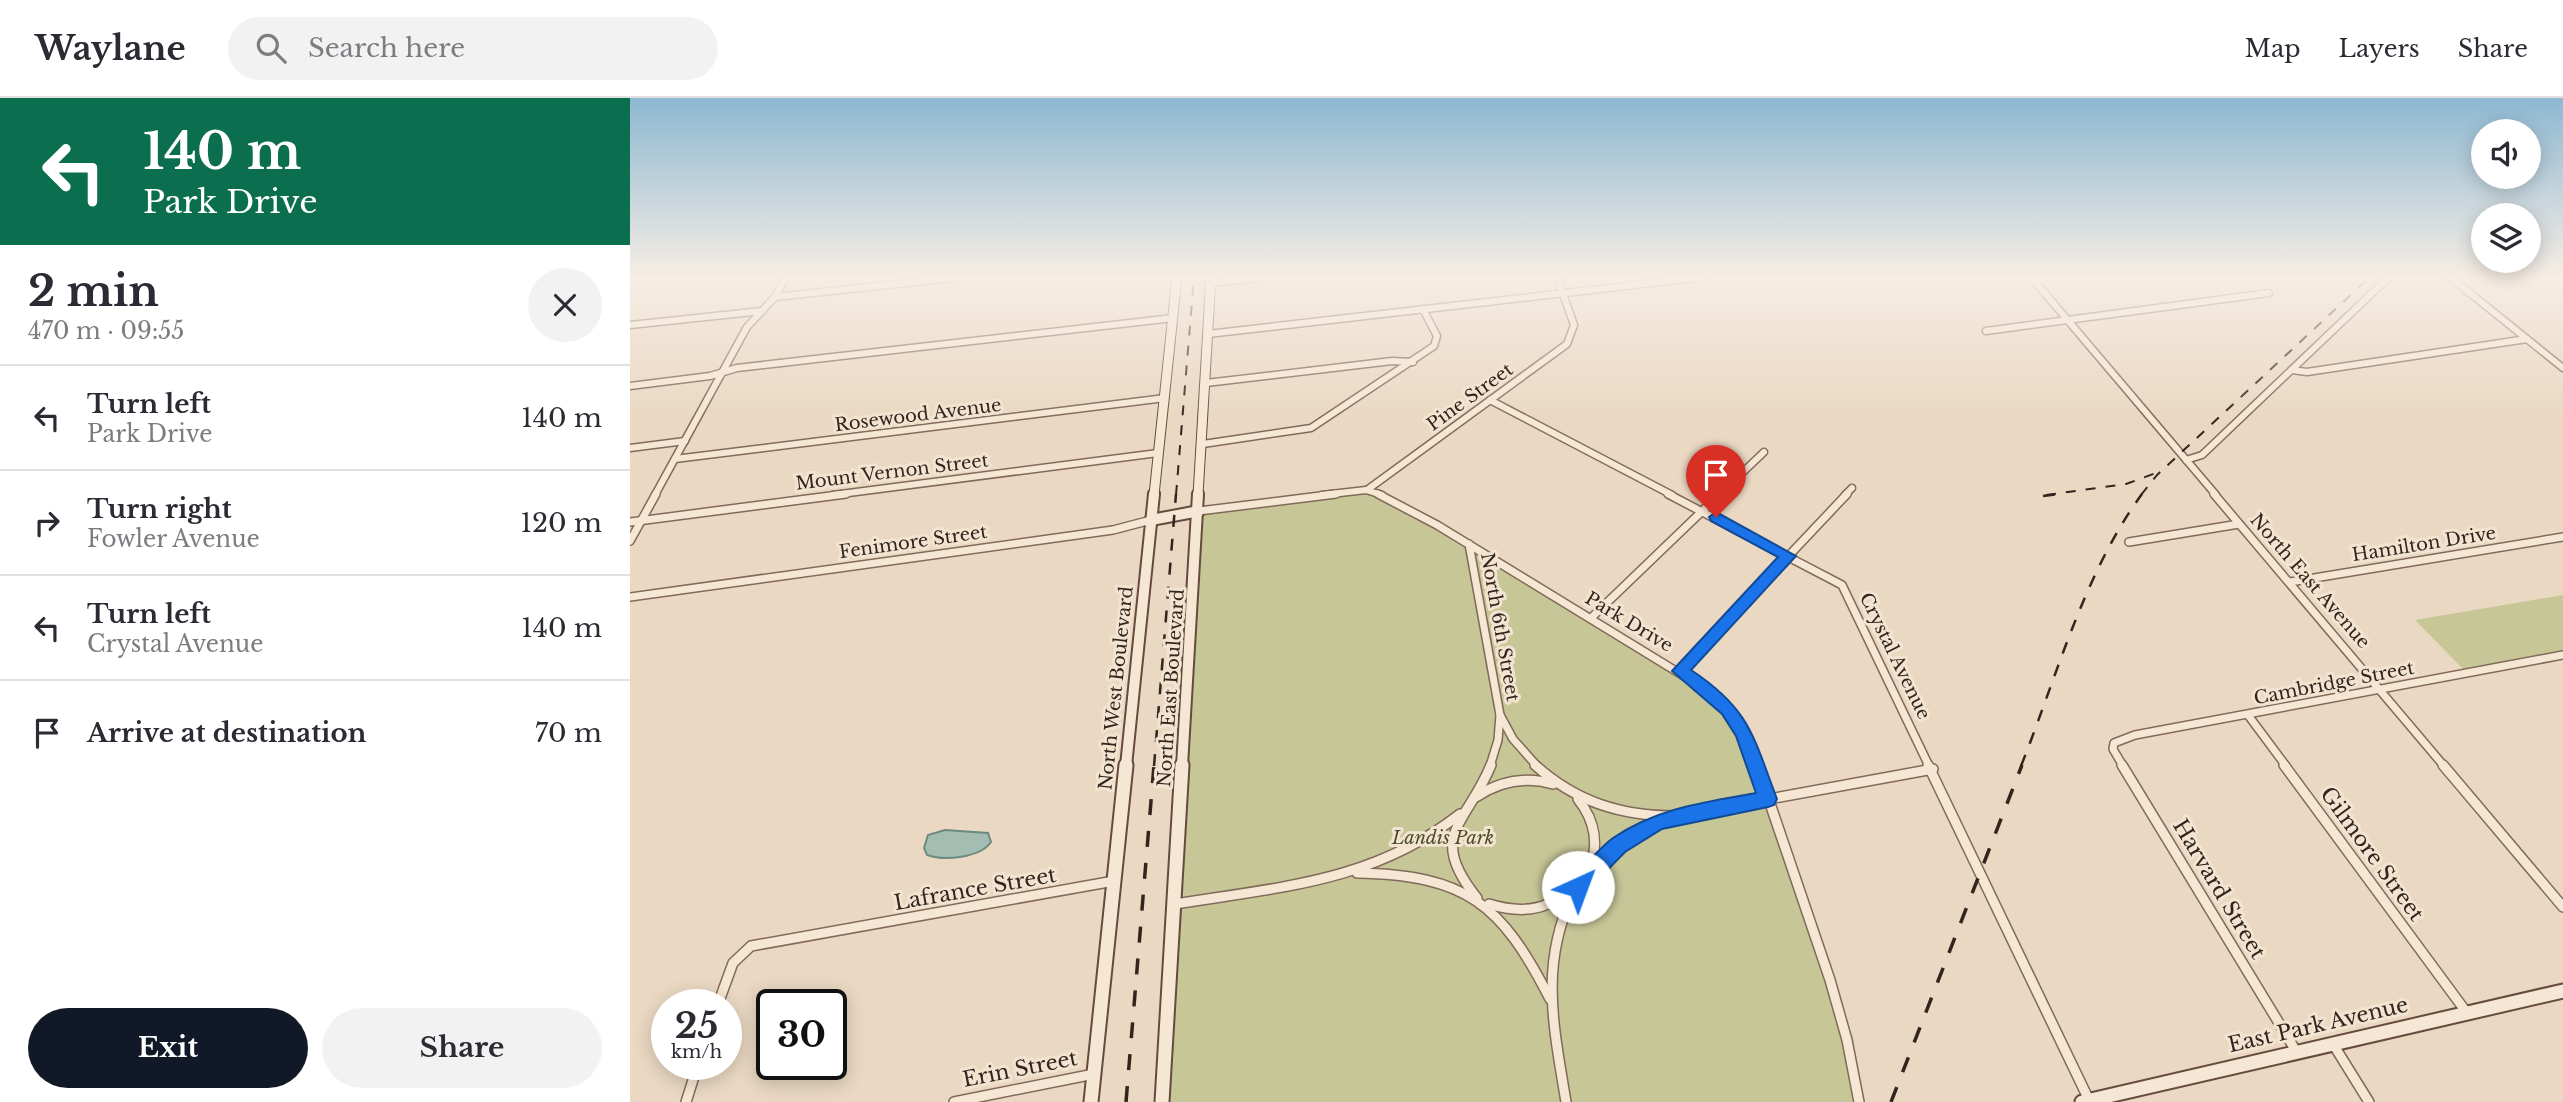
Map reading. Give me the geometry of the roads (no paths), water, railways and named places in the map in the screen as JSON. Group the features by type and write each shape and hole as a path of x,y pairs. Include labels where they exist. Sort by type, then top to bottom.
{"main road":[{"name":"North West Boulevard","path":"1091,1102 1172,324"},
{"name":"North East Boulevard","path":"1162,1102 1209,324"},
{"name":"Fenimore Street","path":"1151,520 1199,511"},
{"name":"East Park Avenue","path":"2086,1101 2563,991"}],"street":[{"path":"630,541 750,324"},
{"path":"630,386 767,364 1121,324"},
{"path":"1208,334 1295,324"},
{"path":"1203,444 1311,428 1432,349 1437,340 1430,324"},
{"name":"Pine Street","path":"1366,490 1569,340 1574,324"},
{"path":"1986,331 2039,324"},
{"name":"North East Avenue","path":"2070,324 2563,907"},
{"path":"2186,460 2202,455 2340,324"},
{"path":"2508,324 2563,368"},
{"path":"2292,370 2306,372 2527,339"},
{"path":"1206,383 1392,361 1413,362"},
{"name":"Rosewood Avenue","path":"675,459 1164,398"},
{"name":"Crystal Avenue","path":"1490,400 1837,582 1847,592 1933,769 2086,1101"},
{"path":"630,448 685,441"},
{"path":"1591,618 1764,452"},
{"name":"Mount Vernon Street","path":"630,522 1158,453"},
{"path":"1680,671 1852,488"},
{"name":"Park Drive","path":"1199,511 1366,490 1398,502 1707,689 1728,709 1744,733 1844,1020 1859,1102"},
{"name":"Fenimore Street","path":"630,597 1120,529 1151,520"},
{"path":"2129,541 2239,524"},
{"name":"Hamilton Drive","path":"2290,582 2563,537"},
{"name":"North 6th Street","path":"1469,544 1500,715 1500,731 1491,766 1464,809 1453,835 1451,855 1459,878 1509,927 1550,999"},
{"name":"Cambridge Street","path":"2112,746 2118,740 2135,735 2563,656"},
{"name":"North 6th Street","path":"1500,715 1514,742 1529,760 1571,793 1590,815 1597,840 1592,864 1577,887 1556,936 1550,999 1566,1102"},
{"name":"Gilmore Street","path":"2248,715 2467,1013"},
{"name":"Harvard Street","path":"2112,746 2296,1051"},
{"path":"1175,904 1344,874 1379,863 1414,847 1443,829 1486,790 1515,780 1545,781 1618,811 1651,816 1676,816 1933,769"},
{"path":"1344,874 1416,876 1443,883 1504,909 1532,910 1555,903 1577,887 1628,838 1676,816"},
{"name":"Lafrance Street","path":"724,989 734,961 746,947 1114,881"},
{"path":"2332,1044 2369,1102"},
{"name":"Erin Street","path":"954,1102 1094,1074"},
{"path":"686,1102 693,1080"}],"railway":[{"path":"1176,495 1190,324"},
{"path":"2141,495 2157,475 2320,324"},
{"path":"2046,495 2126,484 2156,473"},
{"path":"1154,766 1176,494"},
{"path":"2043,496 2059,494"},
{"path":"2021,766 2088,591 2104,557 2142,494"},
{"path":"1126,1102 1154,765"},
{"path":"1891,1102 2022,765"}],"park label":[{"name":"Landis Park","path":"1443,838"}]}
